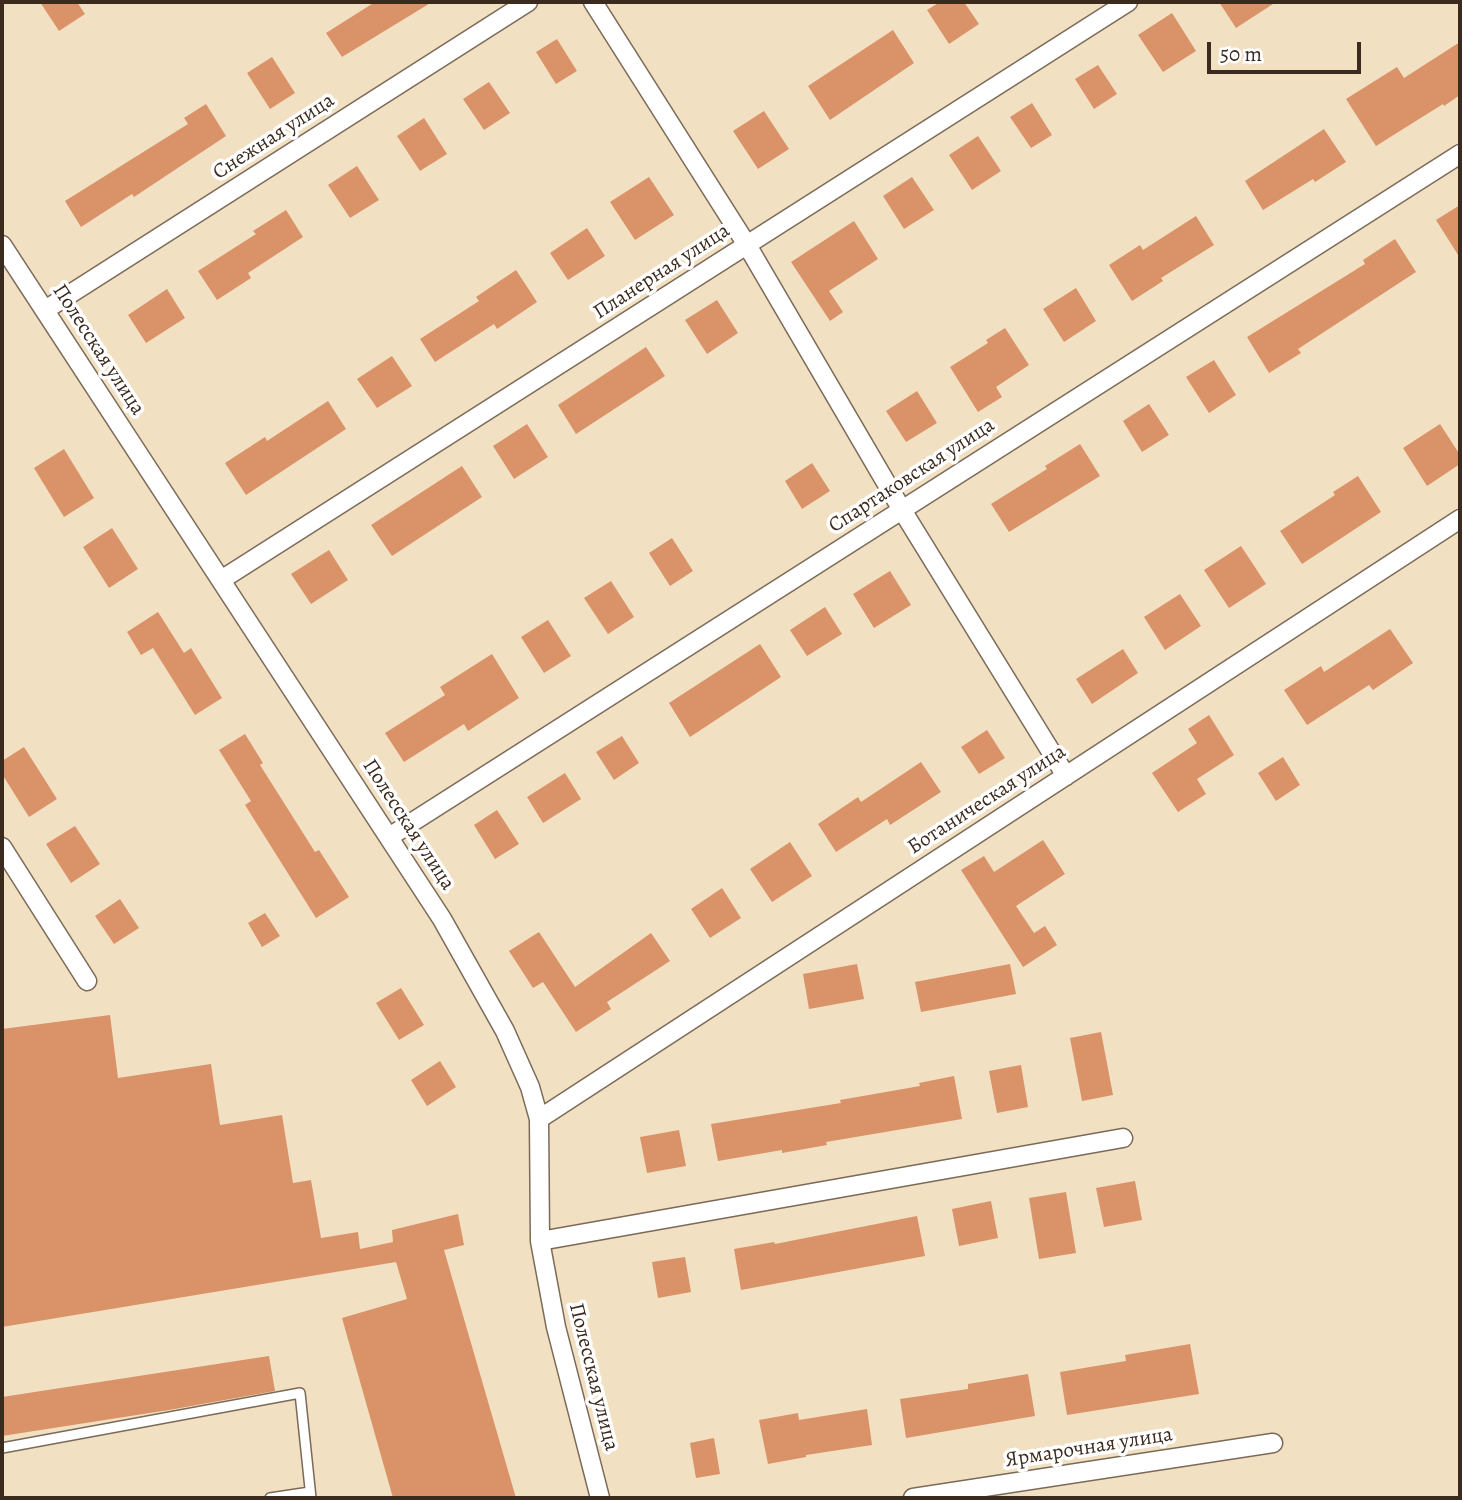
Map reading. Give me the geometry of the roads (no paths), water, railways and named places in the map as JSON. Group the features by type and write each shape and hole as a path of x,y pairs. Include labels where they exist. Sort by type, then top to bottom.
{"street":[{"name":"Снежная улица","path":"44,310 528,2"},
{"path":"593,2 747,245 902,510 1066,776"},
{"name":"Планерная улица","path":"221,580 1128,2"},
{"name":"Спартаковская улица","path":"388,837 1460,154"},
{"name":"Полесская улица","path":"2,245 442,919 505,1031 530,1087 539,1119 540,1241 556,1328 600,1498"},
{"name":"Ботаническая улица","path":"539,1119 1460,519"},
{"path":"2,847 87,981"},
{"path":"540,1241 1123,1139"},
{"name":"Ярмарочная улица","path":"913,1498 1273,1443"}],"lane":[{"path":"2,1448 300,1393 311,1495 270,1498"}]}
